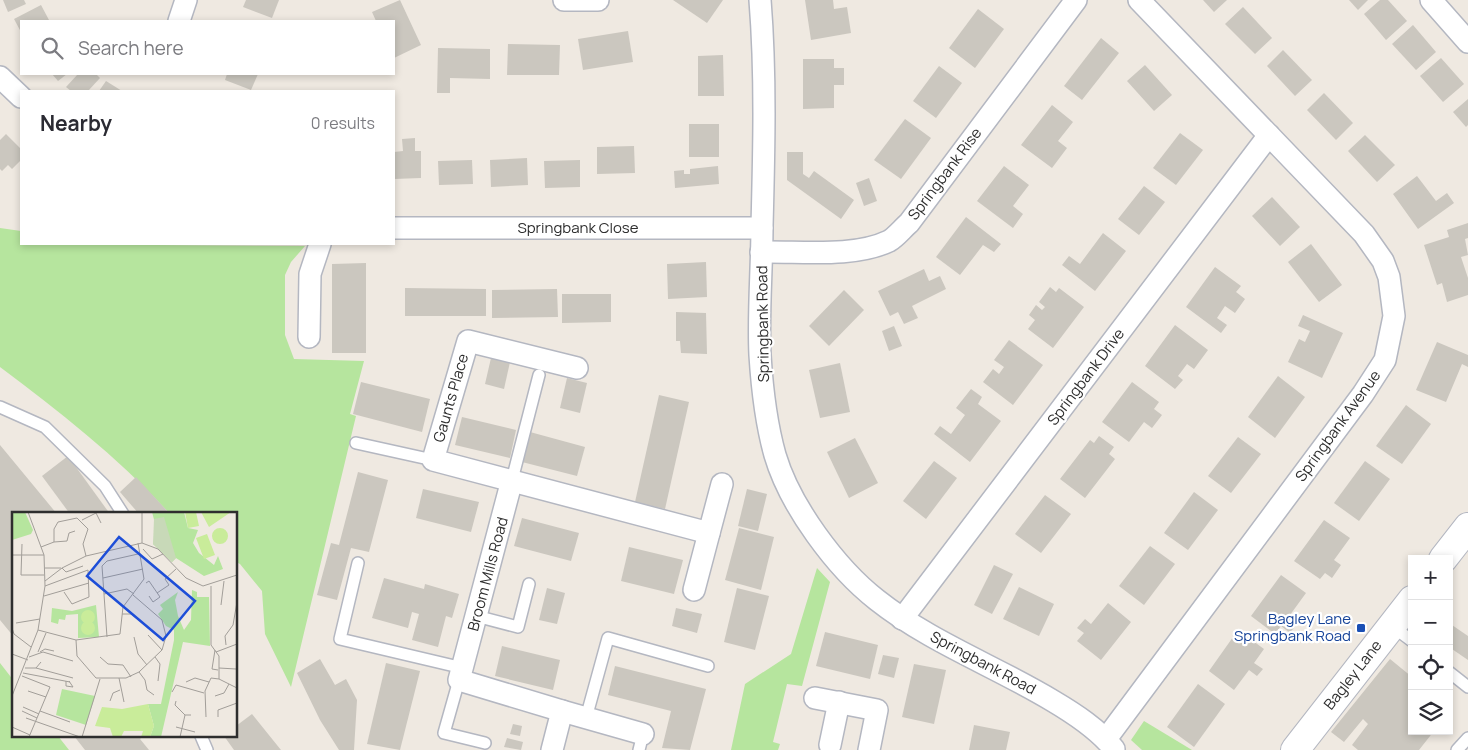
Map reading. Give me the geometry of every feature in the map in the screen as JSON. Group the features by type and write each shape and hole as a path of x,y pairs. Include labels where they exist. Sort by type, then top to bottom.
{"street":[{"path":"179,20 186,0"},
{"path":"564,0 598,0"},
{"name":"Springbank Road","path":"760,0 764,52 760,355 766,409 776,456 799,508 832,556 875,599 902,619 1034,689 1073,713 1110,744"},
{"name":"Springbank Rise","path":"761,252 852,251 870,248 890,240 909,223 1076,0"},
{"name":"Springbank Avenue","path":"1110,744 1363,394 1385,360 1394,316 1389,277 1383,261 1364,234 1139,0"},
{"path":"1431,0 1468,42"},
{"path":"0,77 20,96"},
{"name":"Springbank Drive","path":"902,619 1269,135"},
{"name":"Springbank Close","path":"395,228 762,228"},
{"path":"309,337 310,274 320,245"},
{"name":"Gaunts Place","path":"433,460 468,341 577,368"},
{"path":"433,460 709,533"},
{"name":"Broom Mills Road","path":"461,674 512,480"},
{"path":"694,590 722,484"},
{"path":"1446,555 1468,527"},
{"name":"Bagley Lane","path":"1295,750 1402,634 1408,614"},
{"path":"461,674 562,712 586,718 641,742"},
{"path":"815,698 877,710 869,750"},
{"path":"830,745 839,702"},
{"path":"552,750 562,712"}],"lane":[{"path":"512,480 539,375"},
{"path":"0,407 45,427 106,486 122,512"},
{"name":"Gaunts Place","path":"356,443 433,460"},
{"path":"358,563 340,639 387,650 461,674 444,733 485,743"},
{"path":"476,616 518,627 529,584"},
{"path":"586,718 608,638 708,666"},
{"path":"1453,675 1468,687"},
{"path":"202,738 206,750"},
{"path":"1457,750 1468,738"}],"green space":[{"path":"0,228 20,231 20,245 305,246 291,262 285,275 285,335 294,359 364,361 350,414 356,416 291,687 265,634 262,591 238,563 238,512 168,512 151,493 110,455 0,367"},
{"path":"817,568 830,582 802,686 787,684 773,742 780,744 778,750 731,750 745,684 791,654"},
{"path":"0,663 12,678 12,738 60,738 69,750 0,750"},
{"path":"1144,721 1192,750 1142,750 1131,740"}],"building":[{"path":"3,0 24,0 26,4 8,12"},
{"path":"246,0 279,0 272,18 243,7"},
{"path":"400,0 421,45 395,58 395,20 376,20 372,12"},
{"path":"673,0 723,0 707,23"},
{"path":"805,0 833,0 834,9 847,7 851,33 811,40"},
{"path":"1203,0 1227,0 1214,12"},
{"path":"1349,0 1368,0 1358,10"},
{"path":"1380,0 1388,0 1407,21 1386,40 1364,14"},
{"path":"41,5 49,20 20,20 20,30 14,19"},
{"path":"1243,7 1272,38 1255,54 1225,24"},
{"path":"978,9 1004,29 975,68 949,48"},
{"path":"1413,25 1436,52 1416,70 1392,44"},
{"path":"628,31 633,62 583,70 578,39"},
{"path":"1101,38 1119,53 1082,100 1064,86"},
{"path":"508,44 560,45 559,75 507,75"},
{"path":"438,48 490,49 490,79 450,78 450,93 437,93"},
{"path":"1283,50 1312,80 1295,96 1267,66"},
{"path":"723,55 724,96 698,96 698,56"},
{"path":"1441,58 1464,84 1443,102 1420,76"},
{"path":"803,59 834,59 834,68 844,68 844,85 834,85 834,108 803,109"},
{"path":"1145,65 1172,95 1154,111 1127,81"},
{"path":"939,66 962,83 936,118 913,101"},
{"path":"53,75 66,75 58,81"},
{"path":"77,75 97,75 100,78 89,90 70,90 66,87"},
{"path":"227,75 258,75 251,90 225,80"},
{"path":"106,81 120,90 100,90"},
{"path":"1324,93 1353,123 1336,140 1307,110"},
{"path":"1468,99 1468,125 1466,127 1453,112"},
{"path":"1052,105 1073,122 1058,141 1067,148 1052,168 1021,145"},
{"path":"905,119 931,138 901,179 874,160"},
{"path":"689,124 719,124 719,157 689,157"},
{"path":"1180,133 1203,150 1176,185 1153,168"},
{"path":"6,134 20,148 20,161 12,169 8,165 2,171 0,169 0,140"},
{"path":"1365,135 1395,165 1377,182 1348,151"},
{"path":"415,138 415,151 421,151 421,178 395,179 395,152 403,151 402,139"},
{"path":"634,146 635,173 597,174 597,147"},
{"path":"787,152 803,152 803,174 809,178 814,171 854,200 841,219 787,180"},
{"path":"527,158 528,185 491,187 490,160"},
{"path":"472,160 473,184 439,185 438,161"},
{"path":"580,160 580,187 545,188 544,161"},
{"path":"718,166 719,184 675,188 674,171 684,170 684,174 690,174 690,169"},
{"path":"1004,166 1029,185 1013,206 1023,214 1013,228 977,201"},
{"path":"1417,176 1436,201 1447,193 1454,203 1418,229 1393,194"},
{"path":"869,178 877,201 864,206 856,183"},
{"path":"1144,186 1165,202 1139,235 1118,219"},
{"path":"1272,197 1300,227 1280,246 1252,216"},
{"path":"966,217 1001,244 994,252 983,245 960,275 936,257"},
{"path":"1468,223 1468,238 1465,239 1468,255 1461,257 1468,278 1468,295 1447,302 1442,283 1437,285 1424,245 1449,237 1447,230"},
{"path":"1103,233 1126,251 1095,291 1062,265 1069,256 1080,264"},
{"path":"1311,244 1342,285 1319,302 1288,262"},
{"path":"706,262 707,297 668,299 667,264"},
{"path":"366,263 366,353 332,353 332,264"},
{"path":"1215,267 1241,286 1236,292 1245,299 1235,313 1225,306 1217,318 1227,325 1221,333 1186,307"},
{"path":"924,269 929,281 940,276 946,289 912,306 918,318 904,324 898,312 890,316 878,291"},
{"path":"1050,287 1056,292 1059,288 1084,307 1053,348 1028,329 1035,320 1029,315 1036,305 1042,310 1045,307 1039,302"},
{"path":"405,288 486,289 486,316 405,316"},
{"path":"557,289 558,317 492,318 492,290"},
{"path":"844,290 864,310 829,346 809,326"},
{"path":"562,294 611,294 611,322 562,323"},
{"path":"676,312 706,313 707,354 681,353 680,341 676,341"},
{"path":"1303,315 1343,333 1322,378 1288,362 1299,339 1305,342 1310,331 1298,326"},
{"path":"1175,325 1208,350 1194,369 1187,364 1178,376 1183,380 1175,389 1145,366"},
{"path":"894,326 902,346 889,351 882,331"},
{"path":"1009,340 1043,365 1013,405 983,382 993,369 999,374 1004,367 994,360"},
{"path":"1437,342 1468,355 1468,367 1462,364 1446,402 1416,390"},
{"path":"491,358 510,362 504,389 485,384"},
{"path":"840,363 850,412 820,418 809,370"},
{"path":"1278,376 1305,397 1275,438 1248,417"},
{"path":"567,378 587,383 580,413 560,408"},
{"path":"361,382 430,399 422,432 353,414"},
{"path":"1132,382 1159,402 1154,409 1162,415 1152,428 1144,422 1129,442 1102,422"},
{"path":"971,389 982,397 978,404 1001,421 970,462 934,434 940,426 951,434 965,415 956,408"},
{"path":"659,395 689,402 665,509 635,502"},
{"path":"1406,405 1431,424 1402,464 1376,446"},
{"path":"462,417 516,430 510,458 455,445"},
{"path":"530,432 585,447 577,476 522,462"},
{"path":"1099,436 1114,447 1109,454 1115,459 1085,498 1060,479 1090,440 1094,443"},
{"path":"1238,437 1261,454 1231,493 1208,476"},
{"path":"855,438 878,483 849,498 827,452"},
{"path":"0,445 55,512 12,512 12,635 0,620"},
{"path":"68,456 109,512 69,512 42,476"},
{"path":"934,461 957,478 926,519 903,501"},
{"path":"1365,461 1390,479 1359,521 1334,503"},
{"path":"358,472 388,480 369,552 351,548 337,600 317,595 331,543 339,545"},
{"path":"136,477 168,512 137,512 120,492"},
{"path":"423,489 479,502 471,532 416,518"},
{"path":"747,489 767,494 758,531 738,526"},
{"path":"1194,492 1218,510 1188,550 1164,533"},
{"path":"1045,495 1071,514 1041,553 1015,534"},
{"path":"522,518 579,533 571,561 514,546"},
{"path":"1324,520 1350,538 1334,560 1341,565 1332,578 1325,573 1320,579 1294,561"},
{"path":"739,528 774,537 761,590 725,580"},
{"path":"1150,546 1175,564 1144,605 1119,586"},
{"path":"629,547 683,560 674,594 621,581"},
{"path":"994,565 1013,574 992,614 974,605"},
{"path":"1281,575 1306,593 1290,615 1299,621 1290,633 1281,626 1275,634 1251,616"},
{"path":"384,578 424,589 425,584 459,594 452,618 446,616 438,647 412,640 419,614 412,612 408,628 372,618"},
{"path":"1019,587 1054,604 1039,636 1003,619"},
{"path":"547,588 565,593 557,624 539,620"},
{"path":"737,588 769,596 755,650 724,642"},
{"path":"1108,603 1131,622 1101,660 1077,641 1084,633 1077,628 1085,619 1091,624"},
{"path":"676,608 702,614 697,633 672,626"},
{"path":"1453,626 1468,636 1468,660 1453,650"},
{"path":"1238,630 1264,649 1254,663 1263,669 1257,676 1249,670 1234,690 1209,671"},
{"path":"825,632 878,645 870,679 816,666"},
{"path":"502,646 560,660 553,690 495,676"},
{"path":"883,655 899,658 894,678 878,674"},
{"path":"320,659 335,685 346,679 357,700 354,750 339,750 320,720 297,673"},
{"path":"1390,659 1408,674 1408,735 1431,735 1419,750 1358,750 1352,745 1368,724 1363,719 1344,742 1331,732"},
{"path":"386,663 420,671 400,750 367,744"},
{"path":"914,664 946,670 934,724 902,717"},
{"path":"615,666 706,689 690,750 662,748 671,711 608,695"},
{"path":"1198,684 1225,704 1194,747 1167,727"},
{"path":"252,714 281,750 234,750 225,738 238,738 238,724"},
{"path":"513,724 522,726 520,736 510,734"},
{"path":"974,725 1010,732 1006,750 969,750"},
{"path":"76,738 141,738 149,750 85,750"},
{"path":"507,738 523,742 521,750 504,747"}],"place":[{"name":"Bagley Lane Springbank Road","path":"1361,628"}]}
